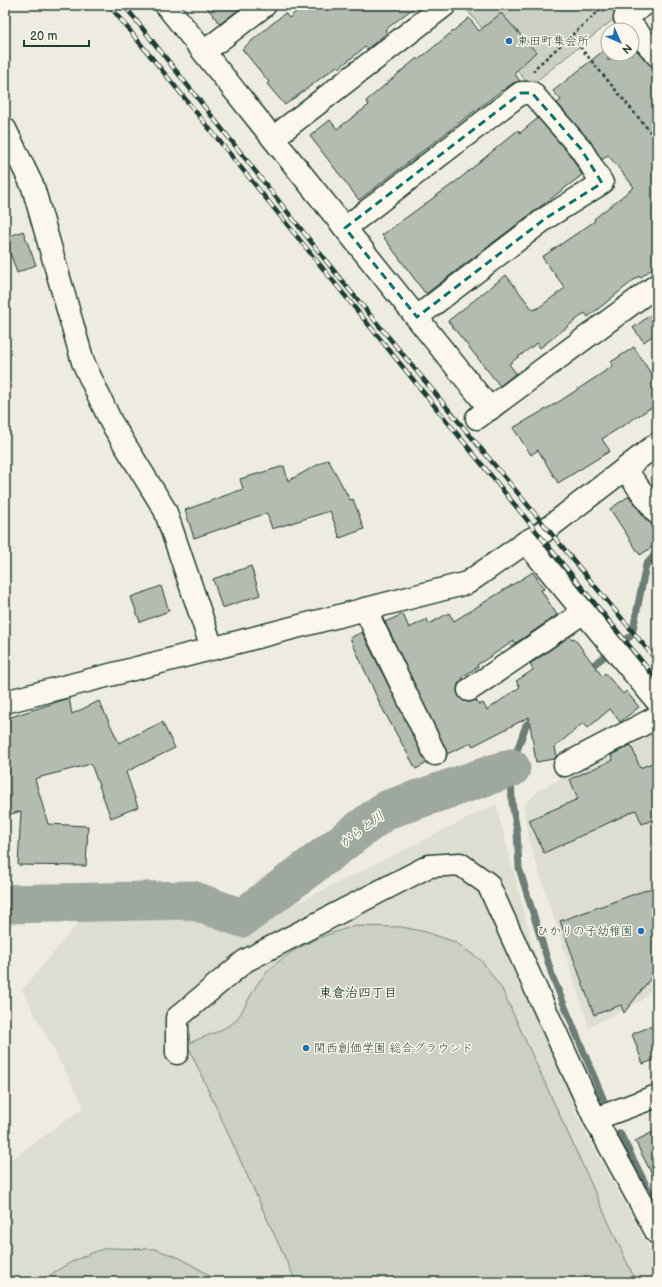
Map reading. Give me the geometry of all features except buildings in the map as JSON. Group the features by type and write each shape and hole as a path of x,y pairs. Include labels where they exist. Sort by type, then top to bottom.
{"street":[{"path":"166,5 416,317 484,413 657,286"},
{"path":"204,52 265,5"},
{"path":"273,138 445,5"},
{"path":"644,5 625,18 657,55"},
{"path":"345,228 521,93 532,93 581,149 602,183 546,218 416,317"},
{"path":"5,129 33,187 83,362 111,422 165,510 212,648"},
{"path":"5,702 467,583 526,542 539,535 657,444"},
{"path":"625,469 657,514"},
{"path":"526,542 657,701"},
{"path":"365,609 435,754"},
{"path":"469,690 584,612"},
{"path":"565,765 657,717"},
{"path":"177,1053 177,1018 245,961 429,866 460,864 488,884 595,1119 657,1233"},
{"path":"595,1119 657,1096"}],"path":[{"path":"460,5 470,11 477,5"},
{"path":"532,93 534,70 599,11"},
{"path":"580,47 657,140"}],"highlighted area":[{"path":"521,93 532,93 581,149 602,183 546,218 417,317 345,228"}],"shaded area":[{"path":"463,5 617,5 623,12 610,22 600,22 600,30 530,86"},
{"path":"657,728 657,983 641,1001 589,1027 530,844 523,806 539,790"},
{"name":"関西創価学園 総合グラウンド","path":"496,804 576,1115 657,1262 657,1282 5,1282 5,1272 10,1265 5,1248 5,1164 84,1107 22,990 80,921 192,910 243,930"},
{"path":"355,926 402,927 426,932 455,942 482,961 502,989 636,1282 296,1282 187,1044 217,1032 234,1022 242,1012 256,986 265,974 287,955 300,947 327,935"},
{"path":"106,1248 155,1249 180,1258 214,1278 216,1282 41,1282 72,1262 88,1254"}],"waterway":[{"name":"がらと川","path":"587,670 632,635 646,565 657,552"},
{"path":"536,716 526,725 511,768 512,803 517,831 519,868 553,978 605,1103"},
{"name":"がらと川","path":"5,904 192,900 242,918 386,810 511,768"},
{"path":"620,1133 657,1207"}],"railway":[{"path":"109,5 657,680"},
{"path":"124,5 342,281 657,661"}],"place":[{"name":"東田町集会所","path":"509,41"},
{"name":"ひかりの子幼稚園","path":"641,931"},
{"name":"関西創価学園 総合グラウンド","path":"306,1048"}],"district":[{"name":"東倉治四丁目","path":"358,992"}]}
